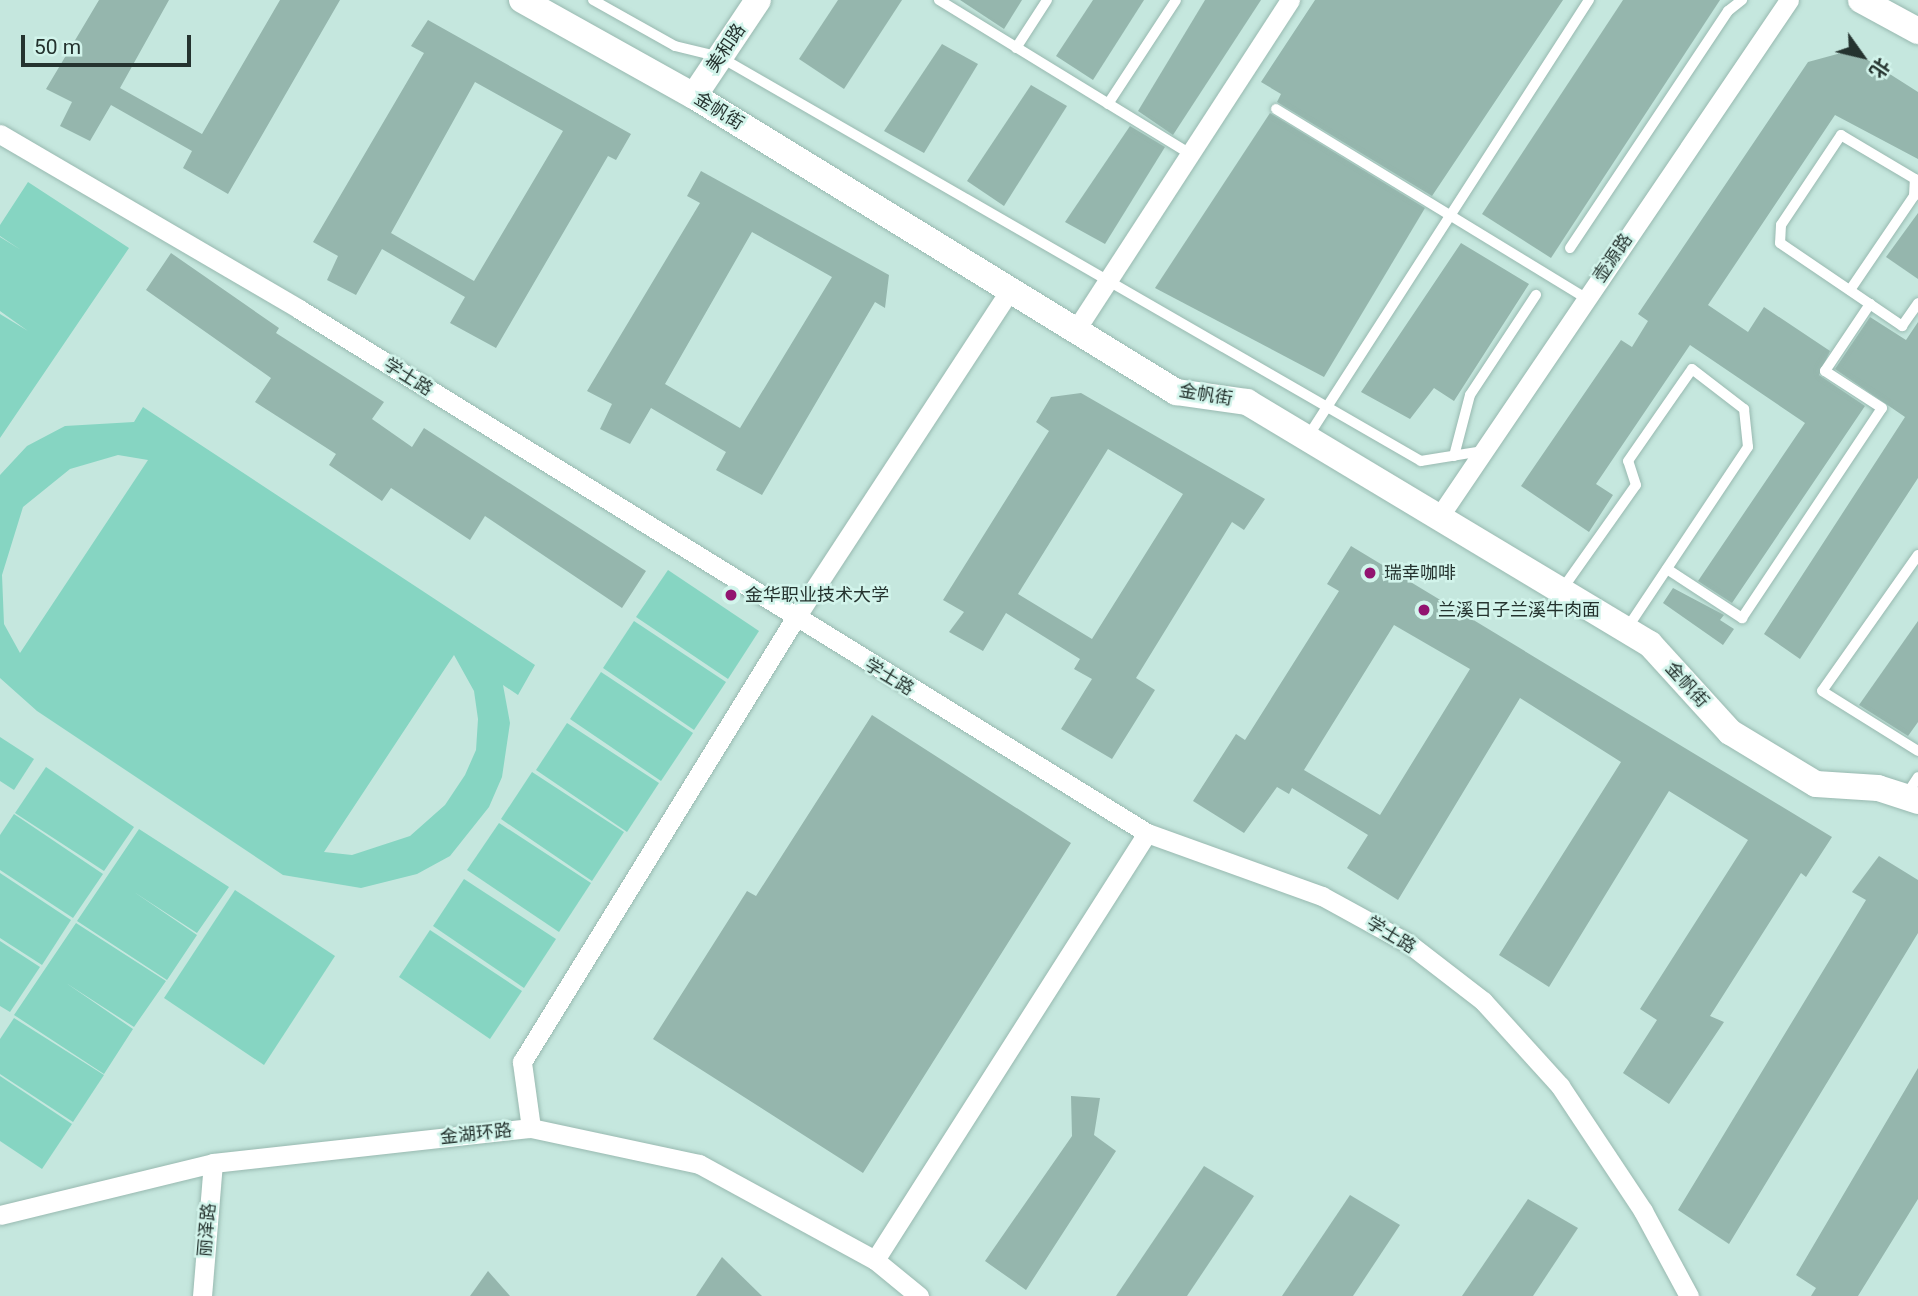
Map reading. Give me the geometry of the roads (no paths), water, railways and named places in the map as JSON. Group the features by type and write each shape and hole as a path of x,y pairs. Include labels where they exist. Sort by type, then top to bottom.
{"street":[{"name":"金帆街","path":"522,0 694,96 1009,292 1176,392 1247,402 1650,644 1730,732 1816,784 1914,792"},
{"name":"美和路","path":"694,96 758,0"},
{"path":"1075,331 1290,0"},
{"name":"壶源路","path":"1439,517 1789,0"},
{"path":"1861,0 1918,31"},
{"name":"学士路","path":"0,134 299,309 794,621 1147,833 1322,896 1408,943 1483,1001 1560,1086 1643,1211 1689,1296"},
{"path":"531,1128 522,1062 794,621 1009,292"},
{"path":"875,1260 1147,833"},
{"name":"金湖环路","path":"0,1215 213,1163 531,1128 699,1164 875,1260 919,1296"},
{"name":"丽泽路","path":"202,1296 213,1163"}],"lane":[{"path":"593,0 675,46 720,57 1110,277 1421,461 1483,451"},
{"path":"939,0 1190,154"},
{"path":"1016,48 1047,0"},
{"path":"1108,104 1176,0"},
{"path":"1307,438 1589,0"},
{"path":"1570,248 1728,10 1742,0"},
{"path":"1276,109 1586,298"},
{"path":"1850,290 1914,196 1915,179 1841,135 1781,225 1780,243 1902,326 1918,303"},
{"path":"1454,456 1470,395 1536,295"},
{"path":"1667,569 1742,618 1882,408 1825,371 1870,304"},
{"path":"1562,591 1636,485 1628,461 1692,369 1744,410 1748,447 1626,630"},
{"path":"1918,555 1822,691 1918,751"}],"place":[{"name":"瑞幸咖啡","path":"1370,573"},
{"name":"金华职业技术大学","path":"731,595"},
{"name":"兰溪日子兰溪牛肉面","path":"1424,610"}]}
